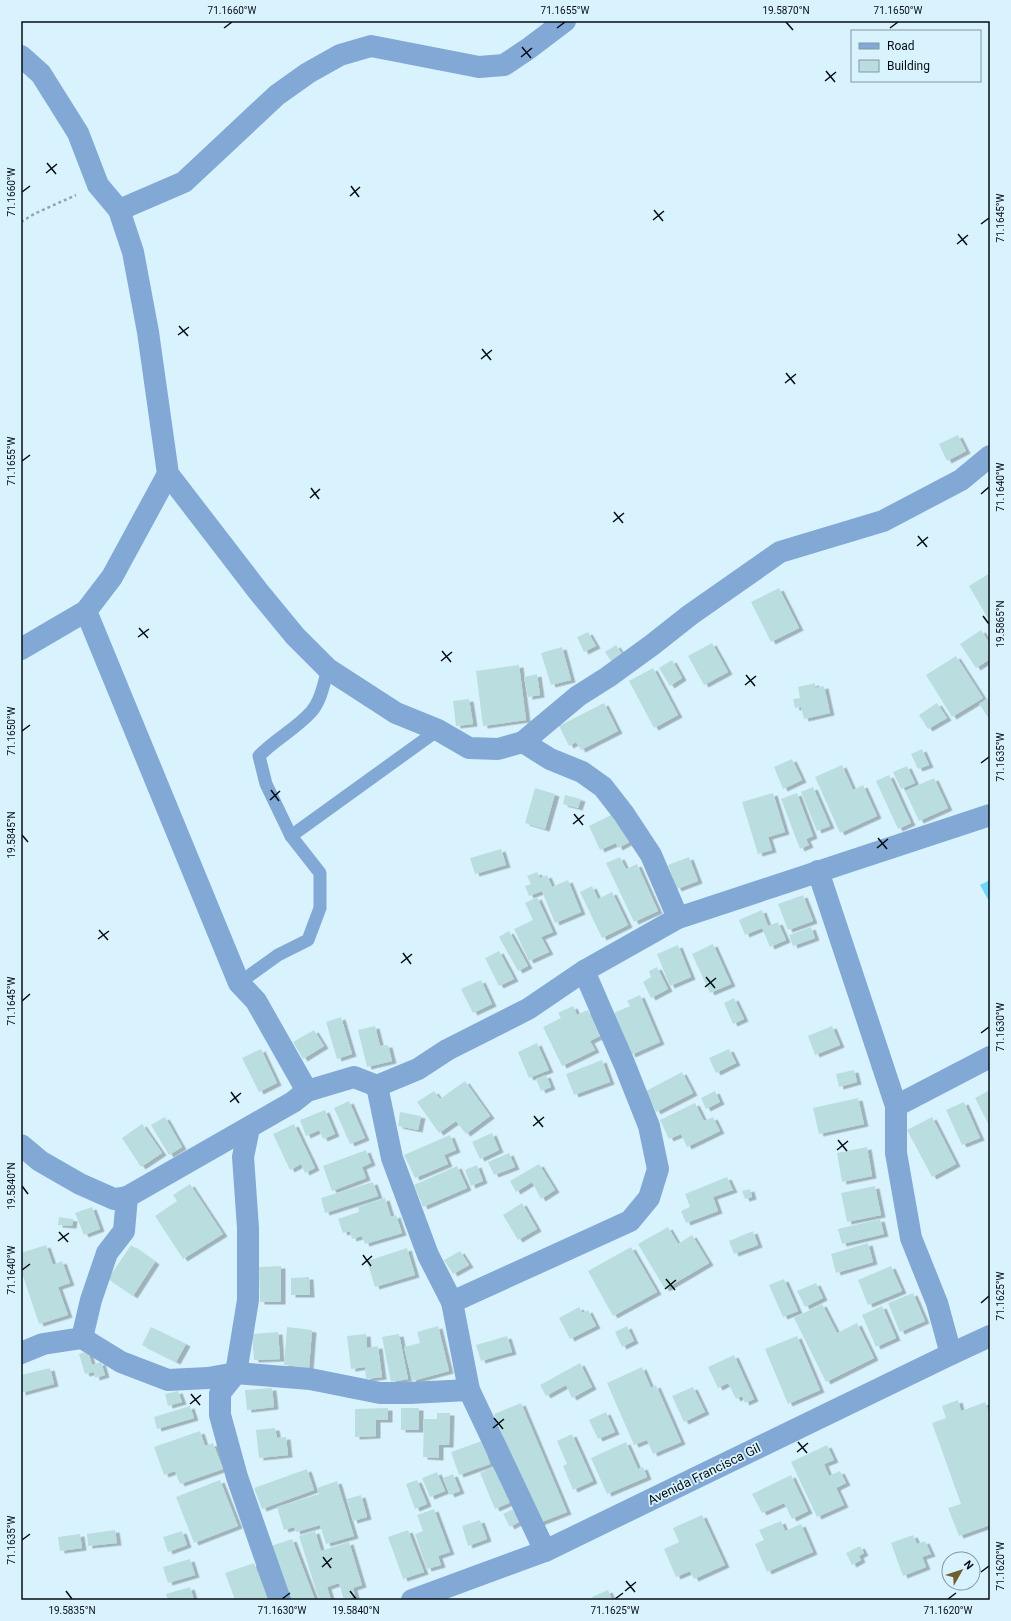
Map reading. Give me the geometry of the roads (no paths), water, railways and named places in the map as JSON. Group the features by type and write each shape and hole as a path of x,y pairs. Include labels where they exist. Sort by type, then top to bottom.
{"street":[{"path":"119,210 184,182 277,94 308,73 340,55 371,46 479,67 504,65 565,21"},
{"path":"21,56 41,74 78,133 98,185 119,210 134,259 148,332 168,474 267,602 295,636 328,669 396,713 438,730 469,748 498,749 523,742 578,696 614,673 696,610 780,552 883,520 961,480 990,456"},
{"path":"21,649 86,611 112,577 168,474"},
{"path":"86,611 239,983 256,1001 307,1091"},
{"path":"523,742 550,759 582,772 603,787 624,814 651,855 678,918"},
{"path":"21,1145 40,1161 80,1184 114,1199 127,1197 249,1128 293,1102 307,1091 354,1077 378,1086 418,1068 447,1050 528,1009 584,971 678,918 990,814"},
{"path":"818,872 896,1106 896,1153 911,1238 937,1303 951,1354"},
{"path":"452,1302 630,1221 649,1198 658,1169 649,1126 624,1063 584,971"},
{"path":"896,1106 990,1057"},
{"path":"378,1086 392,1158 428,1255 452,1302 469,1390 545,1551"},
{"path":"249,1128 244,1157 248,1228 248,1300 236,1373 220,1393 220,1416 237,1477 280,1600"},
{"path":"82,1338 91,1300 107,1254 124,1231 127,1197"},
{"name":"Avenida Francisca Gil","path":"412,1600 545,1551 990,1336"},
{"path":"21,1353 43,1344 82,1338 121,1362 168,1380 208,1378 236,1373 310,1379 380,1393 469,1390"}],"lane":[{"path":"239,983 278,955 308,940 320,908 320,873 291,836 266,784 259,756 270,744 294,728 312,711 321,694 328,669"},
{"path":"291,836 438,730"}]}
